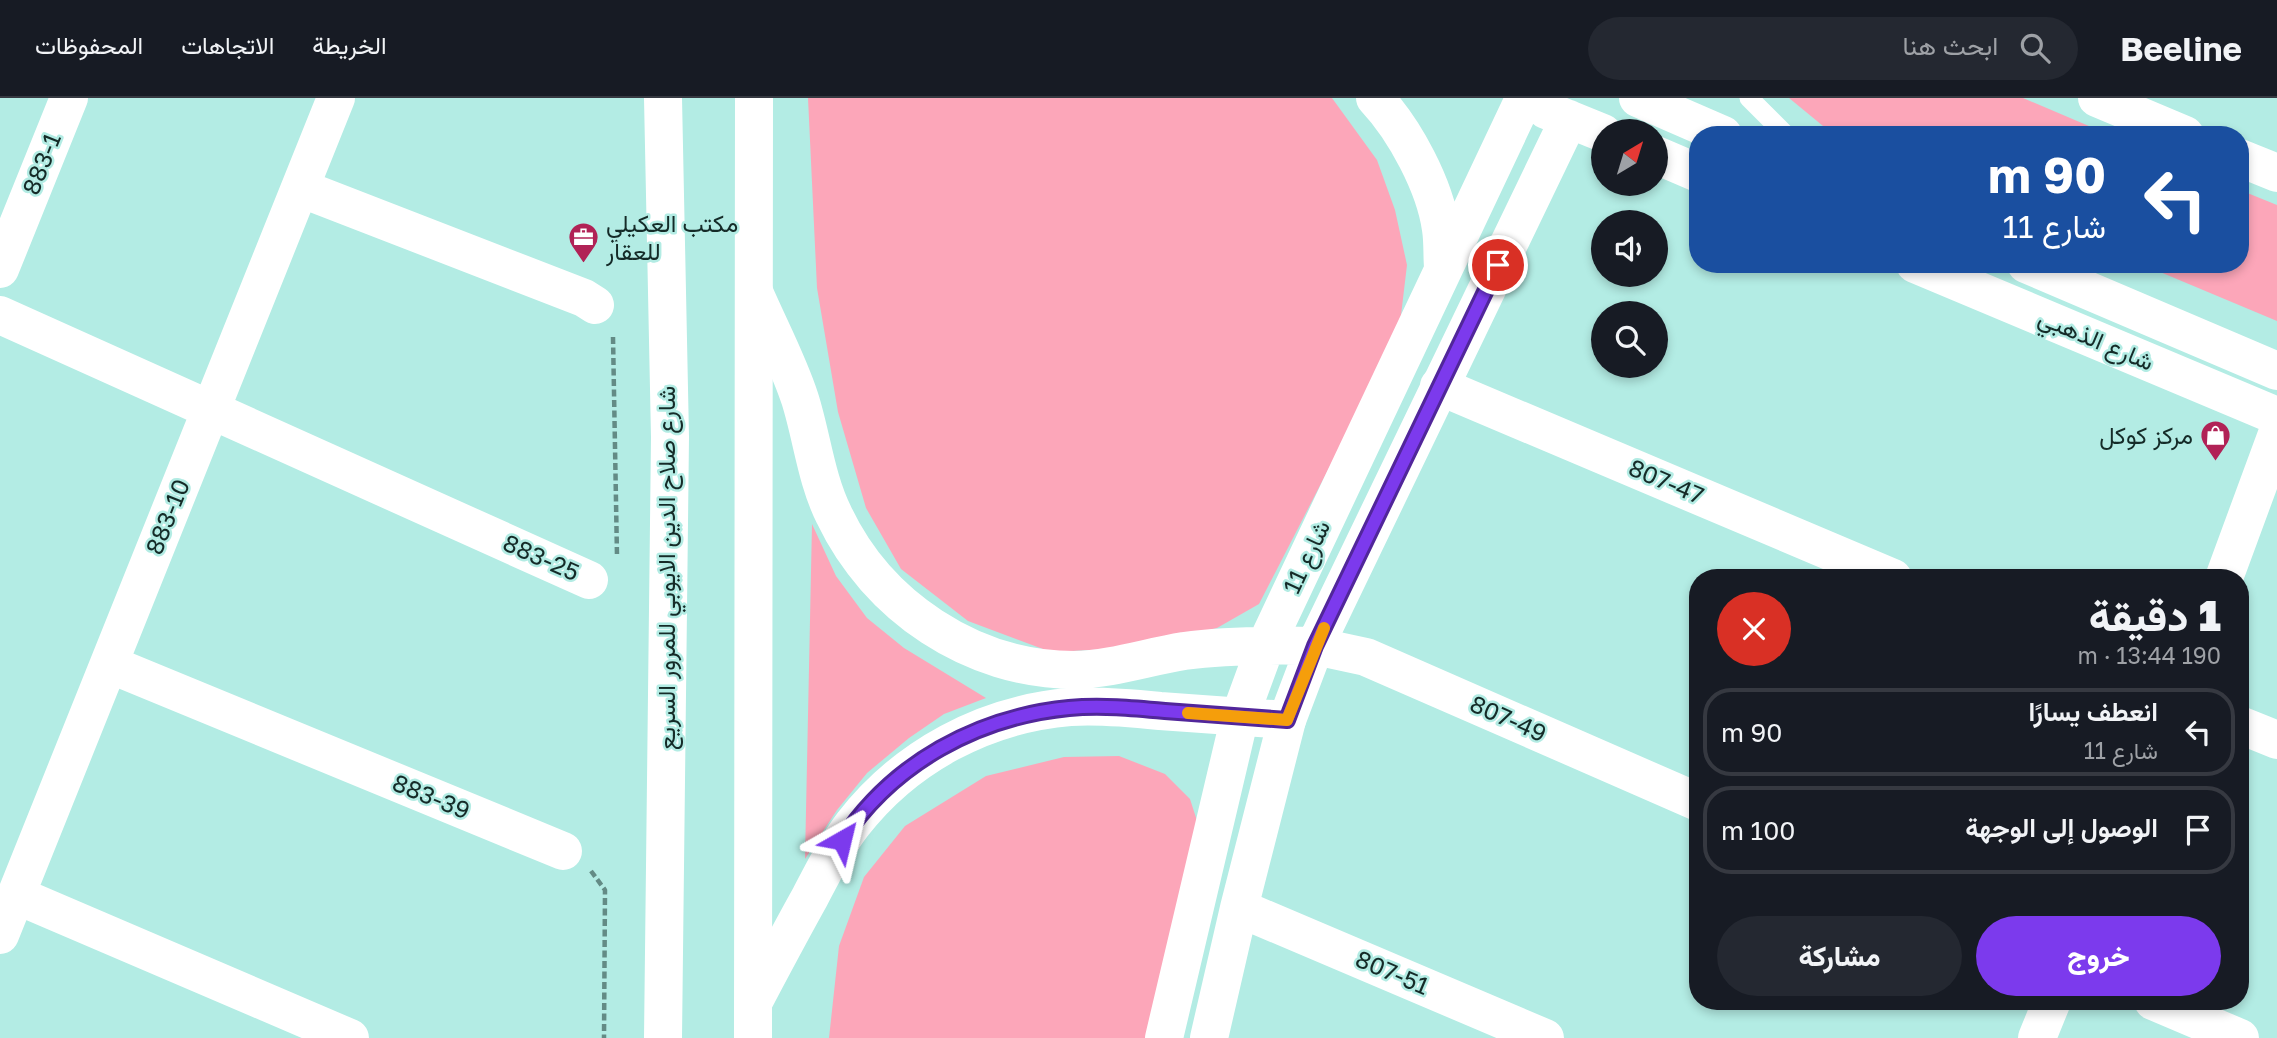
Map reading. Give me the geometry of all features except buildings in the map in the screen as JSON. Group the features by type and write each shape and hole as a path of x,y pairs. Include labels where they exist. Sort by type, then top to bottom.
{"street":[{"name":"883-1","path":"0,269 69,98"},
{"name":"883-10","path":"0,935 336,98"},
{"name":"شارع صلاح الدين الايوبي للمرور السريع","path":"663,98 670,437 663,1038"},
{"path":"753,1038 754,98"},
{"path":"1375,98 1409,144 1428,185 1441,228 1443,269"},
{"path":"1638,98 1702,126"},
{"path":"2096,98 2163,126"},
{"path":"1519,100 1586,126"},
{"name":"شارع 11","path":"1164,1038 1240,716 1266,645 1443,269 1519,100"},
{"name":"شارع 11","path":"1209,1038 1287,720 1315,646 1439,386 1586,126"},
{"path":"1668,160 1689,169"},
{"path":"2249,162 2277,173"},
{"path":"300,188 571,293 595,305"},
{"name":"شارع الذهبي","path":"1936,273 2277,416"},
{"name":"شارع الذهبي","path":"2047,273 2277,371"},
{"name":"807-49","path":"754,292 791,374 803,409 821,482 851,549 874,579 901,604 957,642 984,654 1043,668 1074,670 1107,667 1223,646 1315,646 1366,657 1689,798"},
{"name":"883-25","path":"0,315 589,580"},
{"name":"807-47","path":"1439,386 1871,569"},
{"path":"2227,569 2277,434"},
{"name":"883-39","path":"109,664 563,851"},
{"path":"755,999 832,855 852,825 876,797 904,772 936,750 970,732 1006,719 1071,707 1112,707 1287,720"},
{"path":"2249,729 2277,740"},
{"path":"16,895 349,1038"},
{"name":"807-51","path":"1239,908 1545,1038"},
{"path":"2037,1038 2048,1010"},
{"path":"2174,1010 2240,1038"}],"lane":[{"path":"1749,98 1777,126"}],"path":[{"name":"883-25","path":"589,580 600,584 611,580 617,572 612,329 605,313 595,305"},
{"path":"563,851 582,862 598,878 605,890 604,1038"}],"shaded area":[{"path":"808,98 1332,98 1377,160 1395,210 1407,265 1399,332 1259,604 1217,628 1130,648 1051,652 968,621 901,569 866,508 838,412 817,288"},
{"path":"1789,98 2023,98 2089,126 1823,126"},
{"path":"2249,194 2277,205 2277,321 2162,273 2249,273"},
{"path":"812,524 836,576 867,618 904,648 986,698 944,714 909,738 867,773 837,810 805,859"},
{"path":"1119,756 1165,774 1190,799 1200,830 1147,1038 829,1038 839,946 864,877 905,826 986,776 1064,757"}],"slow traffic":[{"path":"1188,713 1287,720 1324,628"}],"place":[{"name":"مكتب العكيلي للعقار","path":"583,265"},
{"name":"مركز كوكل","path":"2216,463"}],"route":[{"path":"842,840 876,797 904,772 936,750 970,732 1006,719 1071,707 1102,707 1287,720 1315,646 1498,265"}]}
